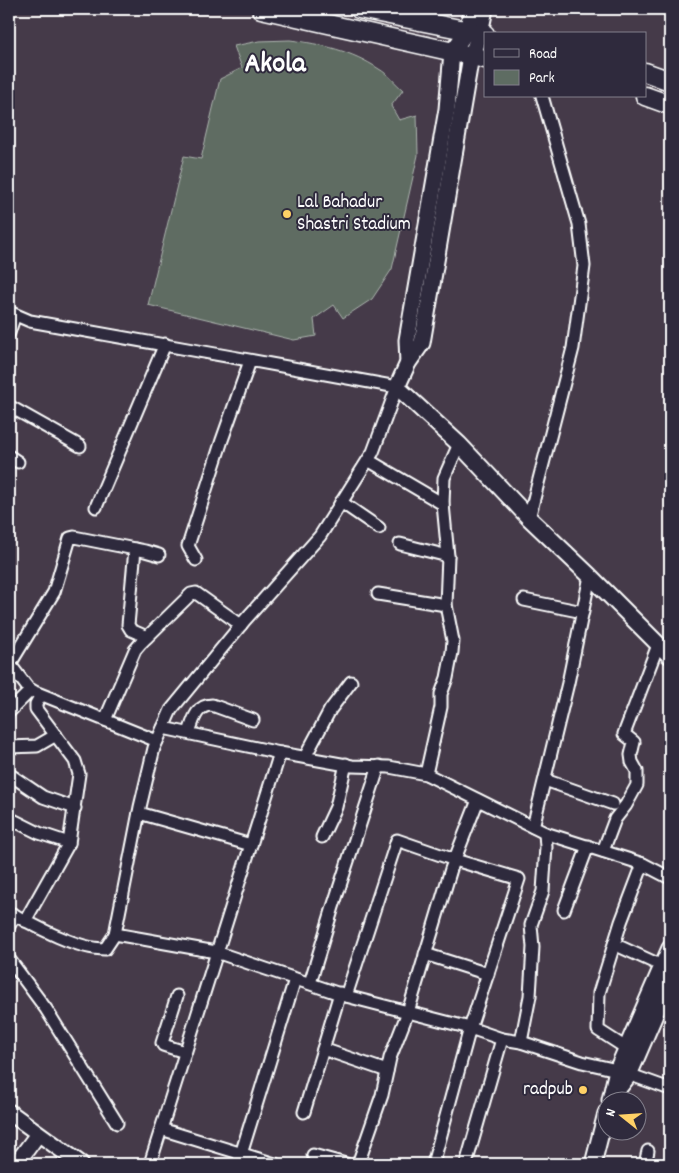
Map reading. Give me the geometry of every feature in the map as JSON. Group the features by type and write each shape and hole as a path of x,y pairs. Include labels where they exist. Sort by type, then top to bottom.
{"highway":[{"path":"261,9 478,58"},
{"path":"359,9 428,16 478,33"},
{"path":"646,72 670,81"},
{"path":"646,96 670,105"}],"main road":[{"path":"441,189 478,58 478,33 472,9"},
{"path":"485,9 478,33 452,52 441,189 422,342 408,363 397,387 458,444 529,518 670,656"},
{"path":"623,1072 626,1048 670,948"},
{"path":"615,1090 670,980"},
{"path":"9,1112 80,1164"},
{"path":"16,1164 38,1134"},
{"path":"593,1164 599,1140"}],"street":[{"path":"529,518 573,348 584,266 579,224 543,98"},
{"path":"9,333 12,313 30,321 397,387 373,452 320,536 241,625 171,710 154,748 139,813 116,934 105,949 95,949 38,928 16,916"},
{"path":"96,507 164,344"},
{"path":"196,560 188,546 250,361"},
{"path":"9,406 80,446"},
{"path":"426,774 453,642 446,605 448,556 443,504 444,478 458,444"},
{"path":"368,460 443,504"},
{"path":"341,502 379,528"},
{"path":"157,741 36,693 9,664 54,592 70,538 135,549 159,556"},
{"path":"400,544 448,556"},
{"path":"135,549 128,625 131,630 147,637"},
{"path":"532,827 545,780 584,612 590,576"},
{"path":"105,720 135,650 193,593 241,625"},
{"path":"378,594 446,605"},
{"path":"524,600 584,612"},
{"path":"603,851 614,819 626,805 637,786 637,771 632,762 631,755 634,742 624,734 658,645"},
{"path":"305,758 330,710 351,682"},
{"path":"9,712 36,693"},
{"path":"9,926 69,843 75,808 78,774 76,760 36,709 36,693"},
{"path":"189,733 196,714 206,705 212,705 252,720"},
{"path":"163,728 280,754 346,764 389,767 426,774 545,833 643,864 670,878"},
{"path":"9,747 41,745 56,735"},
{"path":"150,1164 280,754"},
{"path":"322,837 336,807 346,764"},
{"path":"310,983 379,766"},
{"path":"9,774 43,797 75,808"},
{"path":"545,780 613,804"},
{"path":"358,1164 382,1095 390,1058 408,1012 455,860 478,800"},
{"path":"139,813 251,845"},
{"path":"9,818 32,830 69,843"},
{"path":"521,1042 526,1008 530,996 533,946 531,926 543,891 545,833"},
{"path":"304,1112 323,1049 397,840 455,860 519,878 470,1028 432,1164"},
{"path":"564,910 588,846"},
{"path":"626,1048 598,1030 599,993 614,944 643,864"},
{"path":"116,934 216,952 343,995 521,1042 670,1088"},
{"path":"614,944 662,966"},
{"path":"425,954 488,974"},
{"path":"9,960 46,1009 117,1123"},
{"path":"238,1164 295,978"},
{"path":"176,996 162,1043 185,1052"},
{"path":"466,1164 502,1038"},
{"path":"323,1049 387,1071"},
{"path":"161,1128 275,1164"},
{"path":"645,1164 648,1151"},
{"path":"313,1155 346,1164"}],"green space":[{"name":"Lal Bahadur Shastri Stadium","path":"290,40 336,49 369,63 385,73 403,90 391,106 399,120 417,115 418,155 392,269 372,299 343,318 334,305 314,319 316,336 294,340 148,305 184,156 201,159 220,79 242,68 234,46 259,41"}],"place":[{"name":"Lal Bahadur Shastri Stadium","path":"287,214"},
{"name":"radpub","path":"583,1090"}],"district":[{"name":"Akola","path":"275,65"}]}
